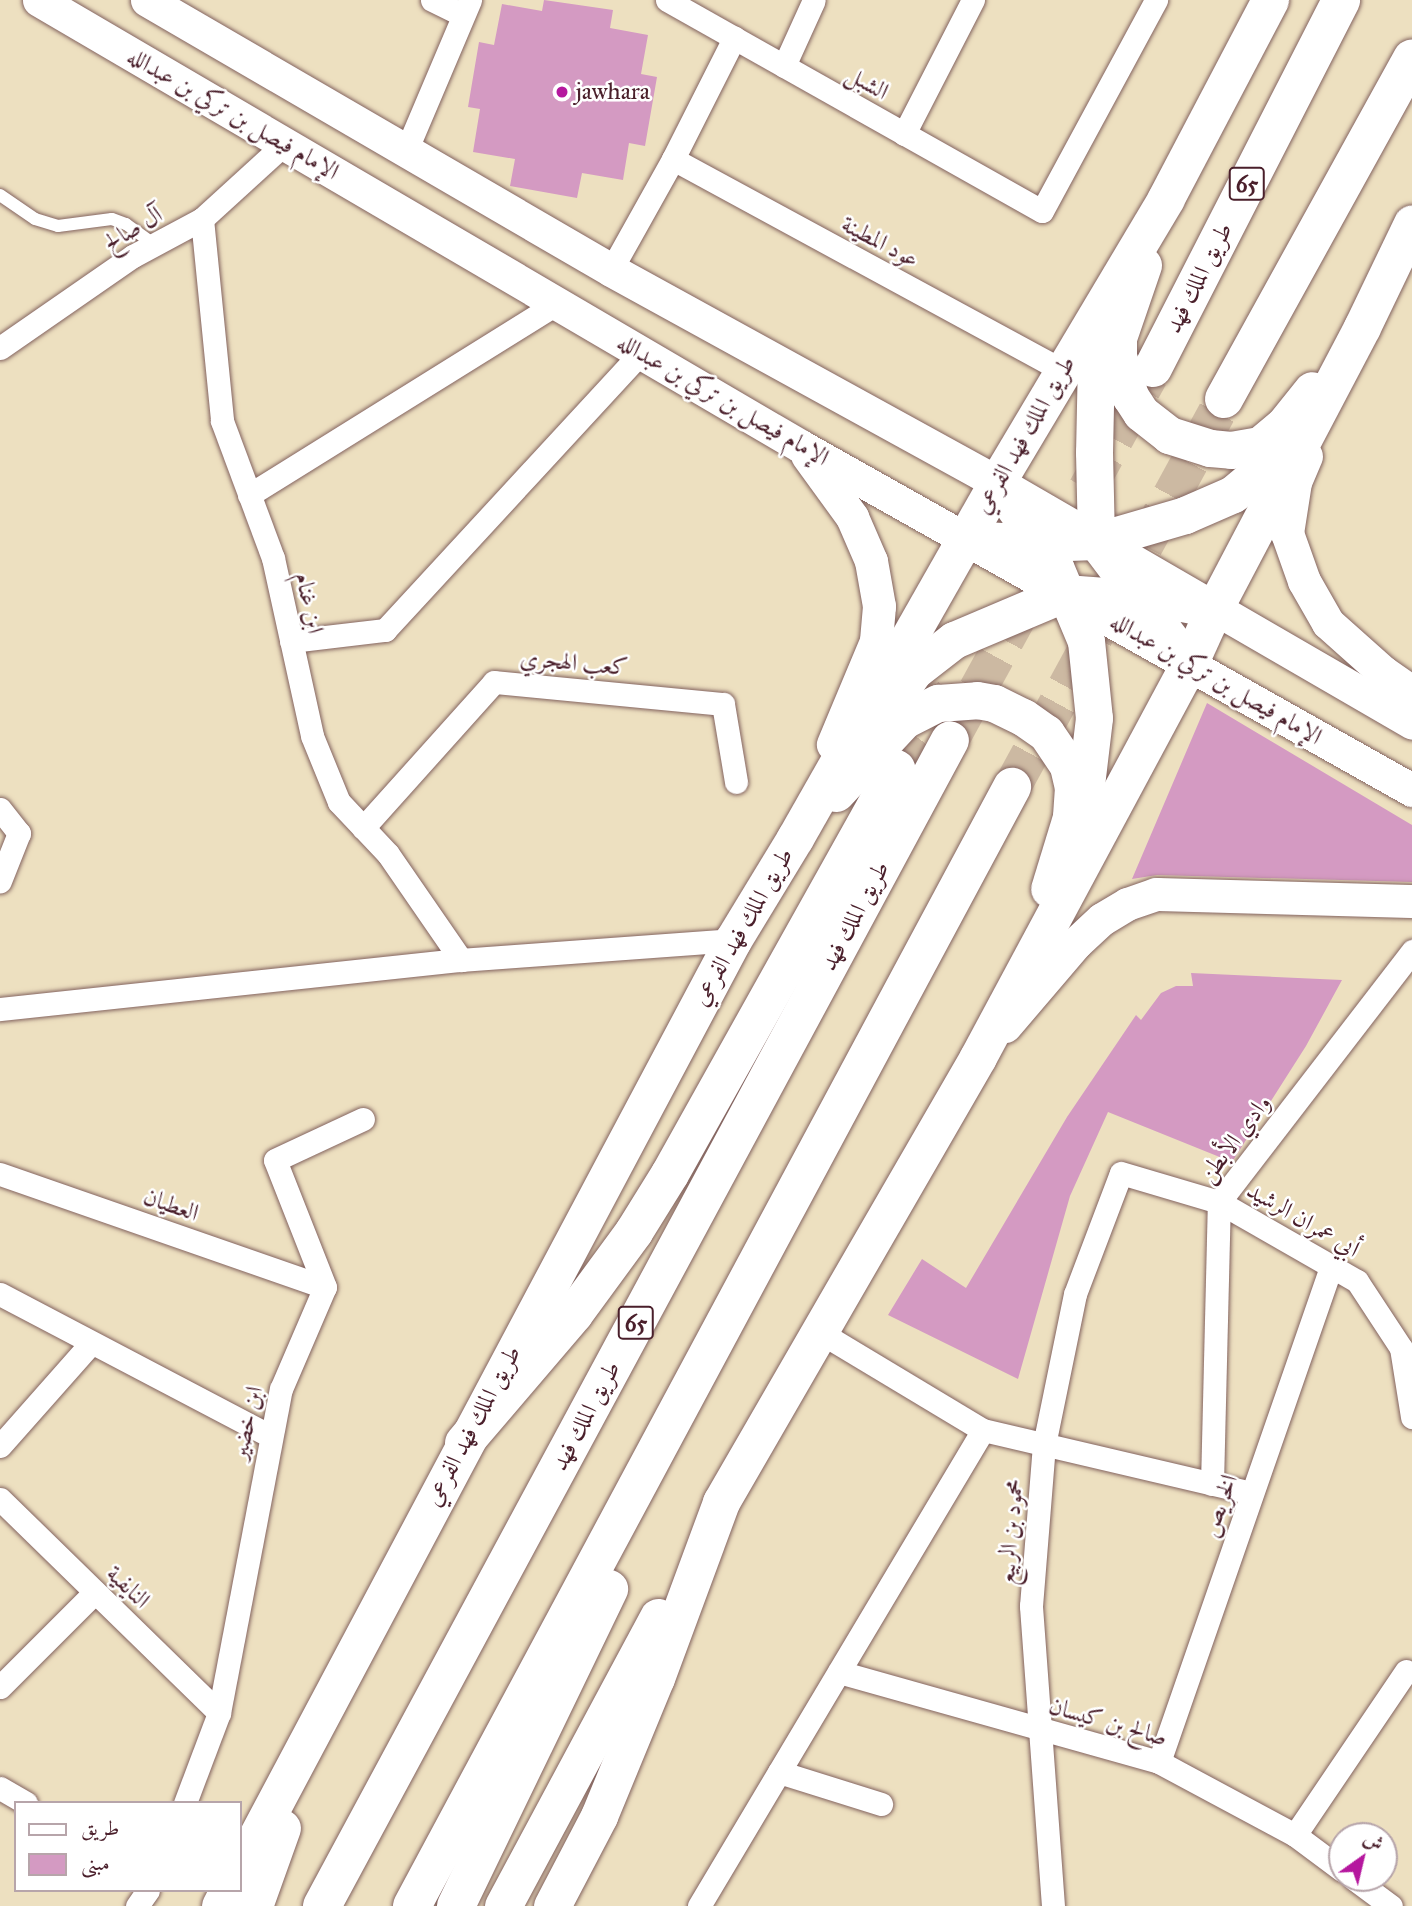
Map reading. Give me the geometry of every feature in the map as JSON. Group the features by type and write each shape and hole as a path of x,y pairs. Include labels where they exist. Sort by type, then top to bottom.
{"highway":[{"name":"طريق الملك فهد","path":"1153,368 1341,0"},
{"path":"1224,399 1412,59"},
{"name":"طريق الملك فهد","path":"322,1906 950,740"},
{"path":"464,1443 574,1314 634,1232 670,1174 896,769"},
{"path":"412,1906 797,1184 1012,788"},
{"path":"456,1906 689,1419 797,1184"}],"main road":[{"name":"الإمام فيصل بن تركي بن عبدالله","path":"39,0 802,447 1412,790"},
{"path":"147,0 611,270 997,482 1214,609 1346,682 1412,723"},
{"name":"طريق الملك فهد الفرعي","path":"242,1864 733,940 795,838 1062,370 1166,198 1270,0"},
{"path":"1166,198 1118,338 1118,356 1130,396 1141,413 1169,435 1210,448 1231,450 1260,445 1283,426 1363,327"},
{"path":"1166,198 1109,319 1096,358 1096,541 1189,664"},
{"path":"1412,223 1295,482 1287,533 1304,581 1328,623 1383,672 1412,692"},
{"path":"964,539 1040,543 1096,541 1185,515 1233,494 1262,470 1287,441 1363,327"},
{"path":"503,1906 721,1502 978,1058 1189,664 1214,609 1363,327"},
{"path":"795,838 876,641 878,606 871,561 852,517 802,447"},
{"path":"997,482 1040,543 1086,641 1094,718 1082,816 1026,964"},
{"path":"795,838 914,671 954,640 1065,593 1171,601 1214,609"},
{"path":"795,838 904,720 938,703 977,700 994,703 1023,716 1046,733 1057,746 1068,766 1073,787 1071,817 1026,964"},
{"path":"978,1058 1076,943 1102,919 1128,904 1156,894 1412,901"},
{"path":"552,1906 599,1816 656,1678 721,1502"},
{"path":"254,1906 328,1702"}],"street":[{"path":"406,151 467,7 432,0"},
{"name":"الشبل","path":"667,0 1042,211 1156,0"},
{"path":"784,66 814,0"},
{"path":"904,134 973,0"},
{"path":"611,270 673,159 734,38"},
{"name":"آل صالح","path":"0,348 155,245 202,219 284,144"},
{"name":"عود المطينة","path":"673,159 1062,370"},
{"name":"ابن غنام","path":"202,219 222,421 273,558 312,736 340,802 388,854 461,960"},
{"path":"249,495 557,303"},
{"path":"291,641 385,630 641,353"},
{"name":"كعب الهجري","path":"363,828 494,682 723,704 736,782"},
{"path":"0,809 19,833 0,881"},
{"path":"0,1009 461,960 733,940"},
{"name":"وادي الأبطن","path":"1212,1484 1219,1202 1412,950"},
{"path":"325,1287 275,1160 363,1119"},
{"name":"أبي عمران الرشيد","path":"1121,1173 1219,1202 1357,1281 1408,1343 1412,1417"},
{"name":"محمود بن الربيع","path":"1053,1906 1031,1606 1044,1445 1074,1294 1121,1173"},
{"name":"العطيان","path":"0,1174 325,1287"},
{"name":"الخريص","path":"1159,1762 1331,1267"},
{"name":"ابن خضير","path":"186,1801 219,1713 270,1435 281,1389 325,1287"},
{"path":"0,1294 270,1435"},
{"path":"818,1331 982,1430 1252,1493"},
{"path":"0,1446 91,1343"},
{"path":"699,1906 982,1430"},
{"name":"النايفية","path":"0,1499 219,1713"},
{"path":"0,1687 95,1592"},
{"path":"1295,1835 1406,1671"},
{"name":"صالح بن كيسان","path":"839,1672 1159,1762 1295,1835 1328,1860"},
{"path":"779,1772 881,1804"},
{"path":"0,1788 23,1801"},
{"path":"1372,1892 1391,1906"}],"lane":[{"path":"0,195 36,219 58,226 112,219 126,224 155,245"}],"building":[{"name":"jawhara","path":"544,0 613,10 610,28 648,35 641,74 657,77 645,146 629,143 623,180 582,173 577,198 510,186 515,159 473,152 480,109 468,107 479,42 494,45 502,4 542,11"},
{"path":"1207,703 1412,825 1412,882 1157,875 1132,879"},
{"path":"1191,973 1342,980 1306,1046 1232,1162 1108,1112 1070,1196 1018,1379 888,1315 922,1259 966,1288 1067,1117 1136,1015 1141,1020 1161,993 1176,986 1193,986"}],"tunnel":[{"path":"1087,489 1149,376"},
{"path":"1144,546 1224,399"},
{"path":"950,740 1032,591"},
{"path":"1012,787 1096,633"},
{"path":"896,769 956,690"}],"place":[{"name":"jawhara","path":"562,92"}]}
